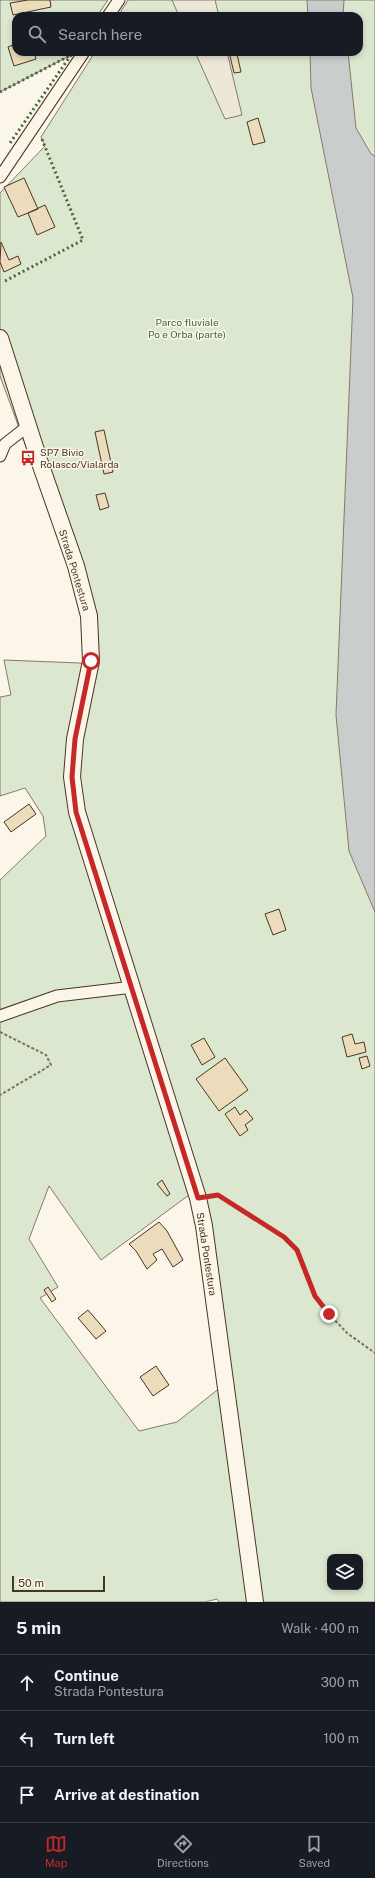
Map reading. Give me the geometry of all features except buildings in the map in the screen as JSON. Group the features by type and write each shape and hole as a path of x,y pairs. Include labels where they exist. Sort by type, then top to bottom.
{"main road":[{"name":"Strada Pontestura","path":"0,338 28,426 76,566 89,616 91,661 75,739 72,777 76,812 133,987 198,1198 204,1226 255,1602"}],"street":[{"path":"111,12 119,0"},
{"path":"0,176 81,56"},
{"path":"0,456 6,444 28,426"},
{"path":"0,1016 57,996 133,987"}],"path":[{"path":"0,1032 46,1055 51,1065 0,1095"},
{"path":"198,1198 218,1195 284,1237 297,1250 315,1296 329,1314 347,1332 375,1353"}],"green space":[{"path":"0,0 108,0 100,12 12,12 12,56 69,56 0,92"},
{"name":"Parco fluviale Po e Orba (parte)","path":"128,0 375,0 375,1602 219,1602 217,1599 205,1602 0,1602 0,880 46,836 43,816 25,788 0,796 0,697 11,695 4,660 80,663 87,668 85,607 0,376 0,193 45,146 41,137 92,56 363,56 363,12 120,12","holes":["49,1186 101,1260 193,1192 221,1387 177,1422 139,1431 40,1298 58,1287 29,1239"]}],"shaded area":[{"path":"172,0 215,0 218,12 177,12"},
{"path":"307,0 344,0 343,12 308,12"},
{"path":"197,56 228,56 242,115 225,119"},
{"path":"310,56 348,56 356,128 371,154 375,156 375,912 349,851 336,715 353,298 311,88"}],"hedge":[{"path":"0,92 69,56"},
{"path":"10,143 70,56"},
{"path":"5,281 83,240 41,137"}],"place":[{"name":"SP7 Bivio Rolasco/Vialarda","path":"28,458"}],"route":[{"path":"91,661 75,739 72,777 76,812 133,987 198,1198 218,1195 284,1237 297,1250 315,1296 329,1314"}]}
